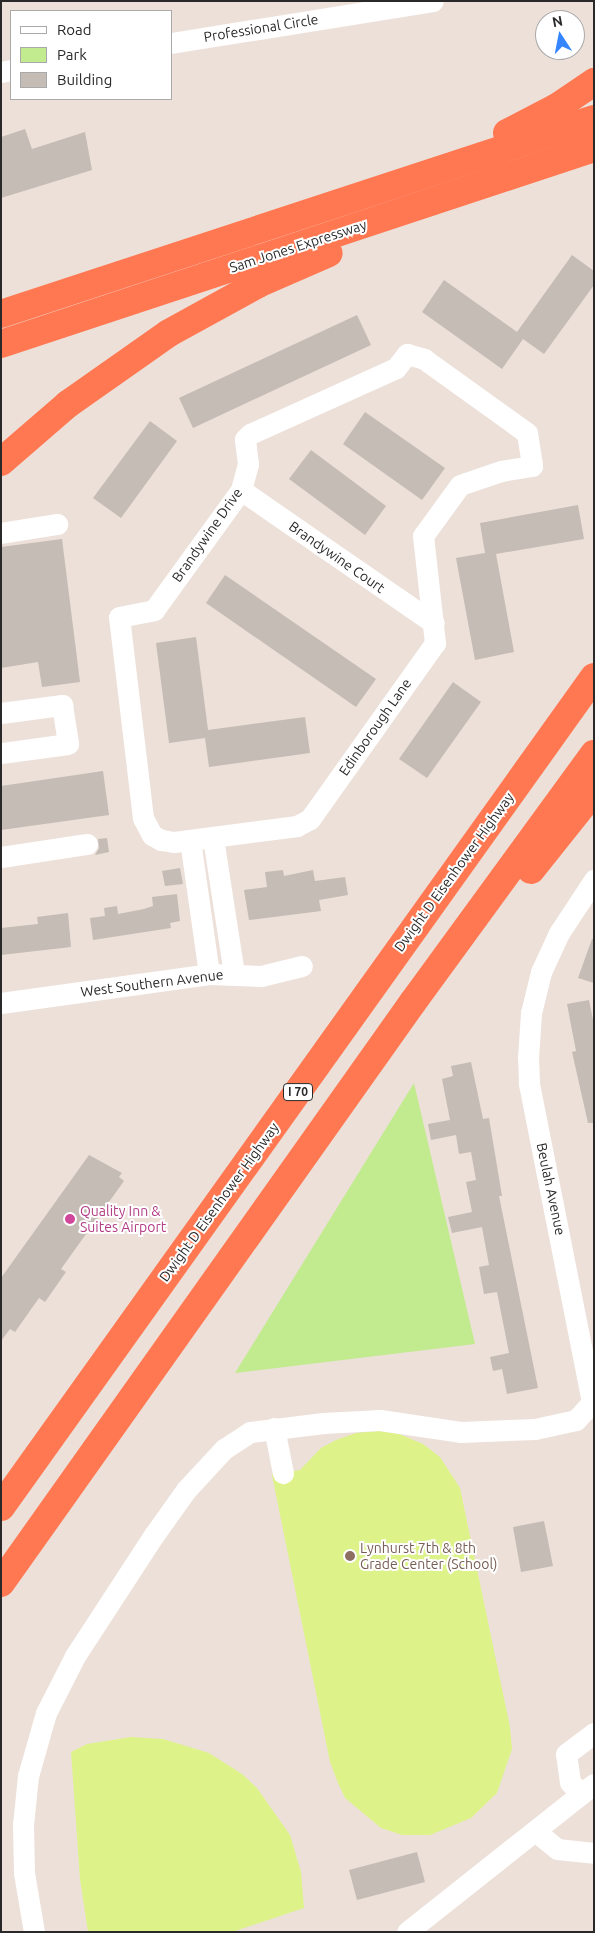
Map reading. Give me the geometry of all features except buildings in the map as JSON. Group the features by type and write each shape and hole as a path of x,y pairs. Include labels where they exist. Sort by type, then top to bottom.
{"highway":[{"path":"353,198 523,126 594,82"},
{"name":"Sam Jones Expressway","path":"1,314 594,119"},
{"name":"Sam Jones Expressway","path":"1,344 594,148"},
{"path":"1,462 68,404 190,320 273,277 464,191"},
{"name":"Dwight D Eisenhower Highway","path":"1,1507 594,677"},
{"path":"1,1583 413,1002 594,754"},
{"path":"413,1002 520,883 594,791"}],"street":[{"name":"Professional Circle","path":"172,43 349,8 433,1"},
{"name":"Brandywine Drive","path":"213,838 161,840 152,835 144,821 118,621 119,617 154,610 241,490 248,464 245,439 250,434 396,368 407,354 424,359 527,433 532,466"},
{"name":"Edinborough Lane","path":"213,838 305,824 435,643 422,536 460,485 501,471 532,466"},
{"name":"Brandywine Court","path":"241,490 434,623"},
{"path":"1,533 57,524"},
{"path":"1,713 62,705 68,744 1,753"},
{"path":"213,838 234,973"},
{"path":"190,840 209,974"},
{"path":"1,857 87,844"},
{"name":"Beulah Avenue","path":"591,1412 590,1364 529,1083 531,1013 541,972 552,946 594,880"},
{"name":"West Southern Avenue","path":"1,1003 209,974 234,973 261,976 302,966"},
{"path":"34,1932 24,1872 23,1817 33,1757 54,1693 75,1656 186,1490 233,1442 243,1435 274,1428 374,1420 460,1432 508,1431 569,1422 591,1412"},
{"path":"274,1428 283,1473"},
{"path":"407,1932 587,1789 570,1782 566,1754 594,1734"},
{"path":"535,1830 557,1849 578,1854 594,1854"}],"green space":[{"path":"414,1083 475,1344 235,1373"},
{"path":"379,1431 399,1434 423,1444 440,1457 460,1488 510,1727 512,1749 497,1793 471,1818 430,1835 402,1835 381,1828 345,1798 338,1783 330,1762 272,1475 300,1470 321,1448 336,1440 356,1433"},
{"path":"131,1737 163,1739 209,1753 242,1774 257,1788 290,1835 301,1872 304,1908 232,1932 88,1932 80,1879 71,1752 87,1744"}],"place":[{"name":"Quality Inn & Suites Airport","path":"70,1219"},
{"name":"Lynhurst 7th & 8th Grade Center (School)","path":"350,1556"}]}
